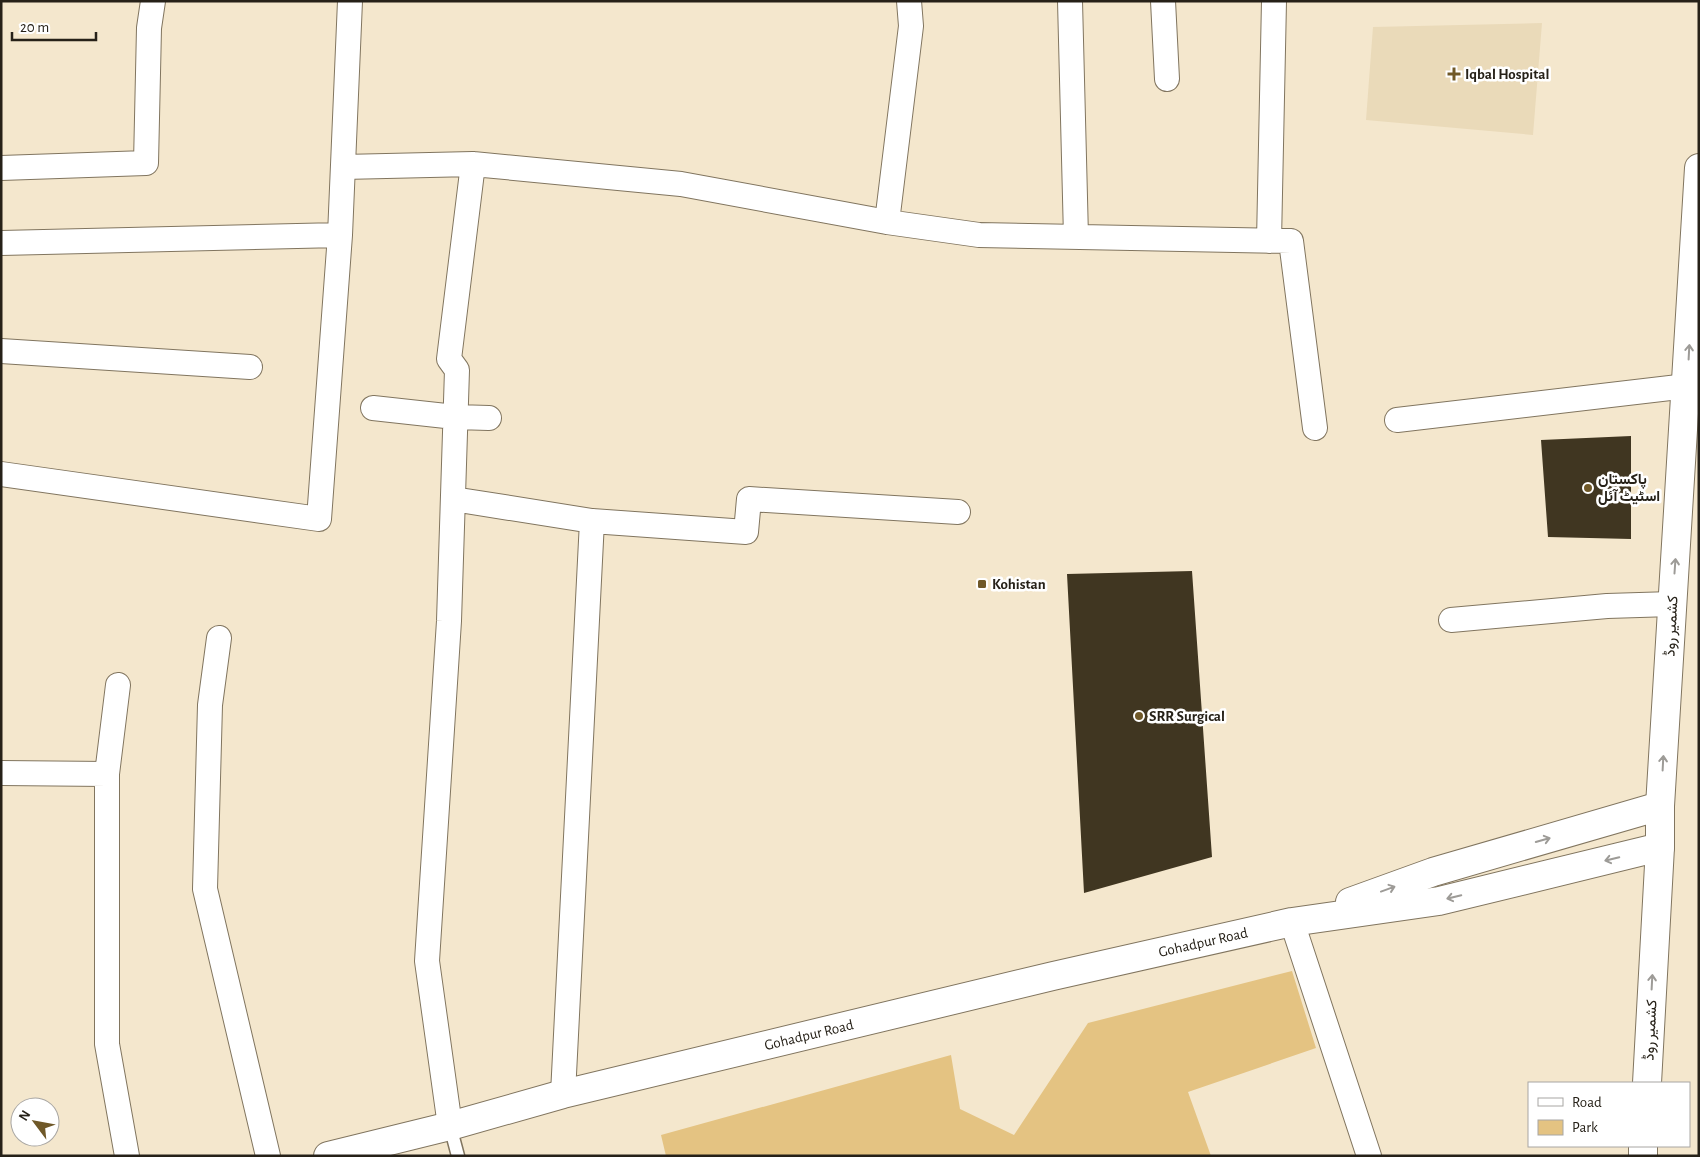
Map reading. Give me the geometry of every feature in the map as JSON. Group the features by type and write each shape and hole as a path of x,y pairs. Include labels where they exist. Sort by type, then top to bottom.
{"main road":[{"name":"کشمیر روڈ","path":"1647,1082 1672,604 1693,386 1699,168"},
{"path":"1292,922 1433,872 1660,806"},
{"path":"1292,922 1439,901 1660,847"},
{"name":"Gohadpur Road","path":"328,1156 450,1126 563,1094 1053,976 1292,922"}],"street":[{"path":"1,168 146,163 149,28 153,1"},
{"path":"1,474 319,519 340,235 350,1"},
{"path":"887,222 911,26 909,1"},
{"path":"1070,1 1076,236"},
{"path":"1164,1 1167,80"},
{"path":"1268,241 1274,1"},
{"path":"343,167 473,164 681,184 887,222 980,234 1291,242 1315,428"},
{"path":"450,1126 427,961 449,621 457,370 449,359 473,164"},
{"path":"1,243 340,235"},
{"path":"1,351 250,367"},
{"path":"1397,420 1693,386"},
{"path":"373,408 455,417 489,418"},
{"path":"453,499 592,521 746,532 749,498 958,512"},
{"path":"563,1094 592,521"},
{"path":"1451,620 1607,606 1672,604"},
{"path":"219,638 210,705 205,889 268,1156"},
{"path":"118,685 107,774 107,1044 127,1156"},
{"path":"1,774 107,774"},
{"path":"1292,922 1370,1156"}],"lane":[{"path":"450,1126 458,1156"}],"shaded area":[{"name":"Iqbal Hospital","path":"1542,23 1533,135 1366,120 1373,27"}],"green space":[{"path":"1292,971 1316,1048 1188,1092 1211,1156 666,1156 661,1135 951,1055 960,1109 1014,1135 1088,1023"}],"building":[{"name":"پاکستان اسٹیٹ آئل","path":"1631,436 1631,539 1548,537 1541,440"},
{"name":"SRR Surgical","path":"1192,571 1212,857 1084,893 1067,574"}],"place":[{"name":"Iqbal Hospital","path":"1454,74"},
{"name":"پاکستان اسٹیٹ آئل","path":"1588,488"},
{"name":"Kohistan","path":"982,584"},
{"name":"SRR Surgical","path":"1139,716"}]}
